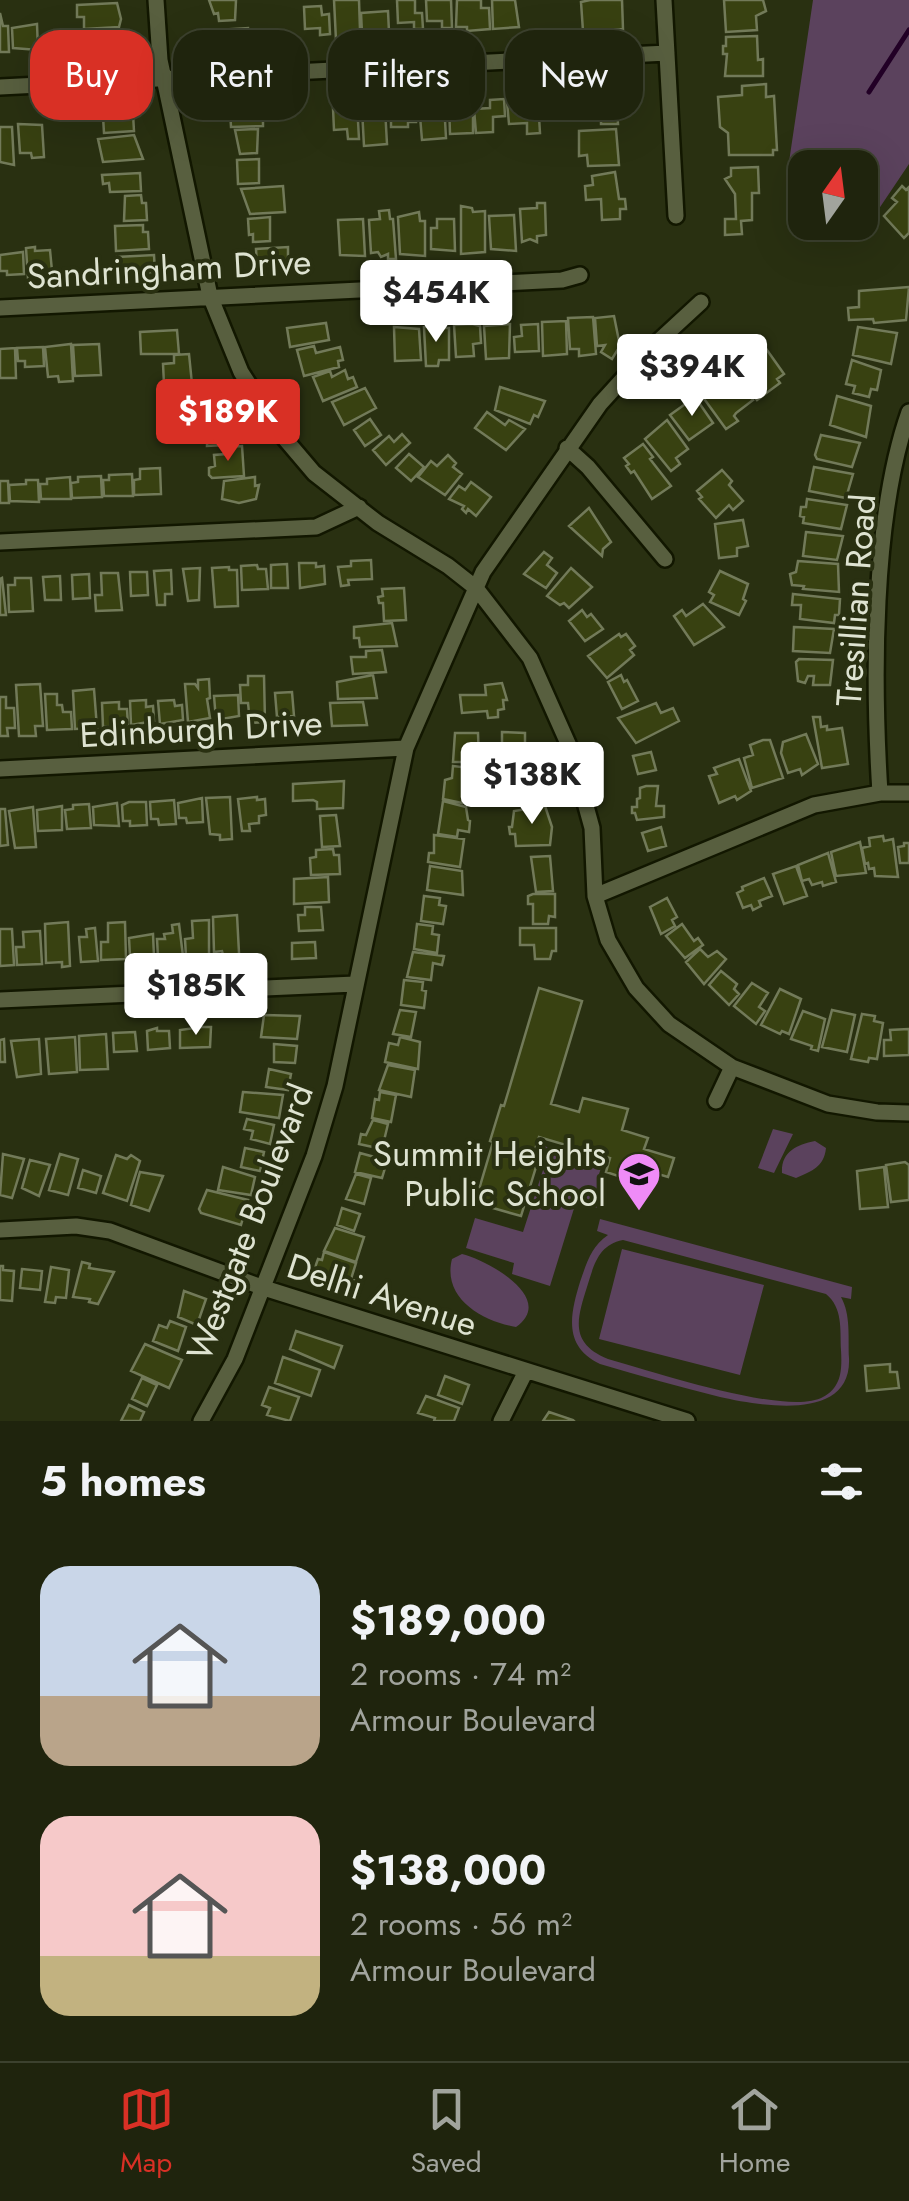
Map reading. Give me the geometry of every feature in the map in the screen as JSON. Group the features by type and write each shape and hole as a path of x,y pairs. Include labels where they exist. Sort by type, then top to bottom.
{"street":[{"path":"156,0 164,78 210,296 240,372 280,433 314,473 378,523 476,588 530,658 570,748 592,828 594,896 608,940 636,988 669,1024 732,1068 828,1104 909,1113"},
{"path":"664,0 676,216"},
{"path":"0,88 667,53"},
{"name":"Sandringham Drive","path":"0,308 562,280 580,275"},
{"name":"Westgate Boulevard","path":"201,1421 235,1360 314,1156 330,1103 406,748 476,588 600,404 650,349 701,302"},
{"name":"Tresillian Road","path":"880,793 876,670 884,526 909,412"},
{"path":"567,448 588,466 666,559"},
{"path":"0,542 316,527 359,507"},
{"name":"Edinburgh Drive","path":"0,769 406,748"},
{"path":"594,896 814,805 880,793 909,794"},
{"path":"0,1000 356,984"},
{"path":"716,1101 732,1068"},
{"name":"Delhi Avenue","path":"0,1230 76,1226 110,1231 264,1288 686,1421"},
{"path":"502,1421 524,1372"}],"shaded area":[{"path":"813,0 909,0 909,164 878,210 878,150 791,150"},
{"path":"773,1129 793,1134 774,1173 758,1168"},
{"path":"815,1141 826,1148 816,1168 796,1178 782,1173 784,1160 791,1151"},
{"path":"544,1146 602,1165 599,1174 607,1177 598,1208 576,1202 550,1286 512,1274 514,1263 466,1248 475,1218 523,1232 544,1167 538,1165"},
{"path":"600,1219 852,1287 851,1299 841,1297 848,1327 846,1378 836,1392 821,1401 781,1406 720,1397 600,1364 588,1357 575,1339 572,1318 585,1268 608,1235 597,1231","holes":["623,1240 826,1294 840,1319 841,1371 829,1393 805,1402 718,1390 608,1359 587,1346 579,1329 595,1264 602,1251"]},
{"path":"622,1249 764,1285 740,1375 599,1339"},
{"path":"462,1254 501,1272 524,1293 528,1304 526,1316 516,1327 478,1313 459,1296 450,1273 452,1259"}],"building":[{"path":"209,0 236,0 235,20 219,21"},
{"path":"334,0 359,0 360,30 336,30"},
{"path":"397,0 415,0 415,13 422,13 423,29 414,29 414,22 398,23"},
{"path":"426,0 451,0 452,28 442,28 442,21 427,21"},
{"path":"457,0 481,0 481,8 489,8 490,29 456,27"},
{"path":"492,0 515,0 519,27 493,29"},
{"path":"622,0 623,29 583,30 581,2"},
{"path":"724,0 763,0 766,11 756,16 757,30 726,32"},
{"path":"117,3 119,27 84,29 84,17 77,17 77,5"},
{"path":"321,6 322,15 329,14 328,34 320,35 320,28 305,29 304,7"},
{"path":"388,11 389,30 362,30 361,13"},
{"path":"0,13 3,26 8,26 9,52 0,52"},
{"path":"37,24 37,30 30,30 30,49 13,48 12,28"},
{"path":"757,36 763,76 725,76 726,37"},
{"path":"766,84 766,97 774,96 777,150 773,150 773,155 729,155 728,133 720,127 718,97 742,95 742,86"},
{"path":"504,99 505,116 493,117 493,132 476,133 475,120 485,120 490,100"},
{"path":"103,120 133,120 134,131 104,133"},
{"path":"231,120 263,120 263,126 231,127"},
{"path":"334,120 358,120 359,139 348,139 347,129 334,130"},
{"path":"363,120 386,120 387,144 364,146"},
{"path":"391,120 416,120 408,122 408,127 391,127"},
{"path":"420,120 445,120 446,138 422,140"},
{"path":"450,120 473,120 473,133 450,134"},
{"path":"509,120 539,120 540,133 527,134 527,123 509,124"},
{"path":"601,120 618,120 618,124 601,124"},
{"path":"18,124 42,125 44,157 20,153"},
{"path":"0,127 12,127 14,165 0,162"},
{"path":"258,129 257,153 240,154 235,130"},
{"path":"616,129 619,165 588,166 587,155 579,156 579,131"},
{"path":"134,135 143,159 103,162 98,139"},
{"path":"259,159 259,183 238,184 237,160"},
{"path":"758,167 759,193 752,193 752,220 741,221 742,234 725,235 725,219 736,219 735,194 725,179 731,176 731,168"},
{"path":"615,172 619,199 625,199 626,209 620,209 620,219 602,220 601,199 586,200 585,186 593,185 592,176"},
{"path":"140,173 141,191 110,192 109,183 103,184 102,175"},
{"path":"283,186 285,212 250,214 241,189"},
{"path":"902,186 906,190 909,187 909,233 904,238 884,216 897,202 892,198"},
{"path":"141,195 147,220 124,221 125,196"},
{"path":"537,203 545,203 546,235 537,236 537,242 522,242 520,209 537,208"},
{"path":"461,206 472,208 473,212 485,211 485,252 461,254"},
{"path":"389,210 396,259 371,253 369,220 380,219 379,211"},
{"path":"419,212 420,221 425,221 425,256 400,254 398,217"},
{"path":"514,215 516,251 491,249 489,216"},
{"path":"270,217 270,241 253,242 248,219"},
{"path":"363,219 365,256 340,255 338,220"},
{"path":"437,219 454,219 455,251 431,249 431,228 437,228"},
{"path":"143,225 143,232 148,232 149,249 116,251 115,226"},
{"path":"35,247 35,251 50,250 52,271 44,271 43,278 28,278 26,248"},
{"path":"288,247 288,264 257,266 256,249"},
{"path":"23,252 24,274 7,275 7,271 0,271 0,255"},
{"path":"154,255 155,272 118,273 117,257"},
{"path":"909,287 906,320 849,320 848,308 859,307 859,291"},
{"path":"614,316 620,346 612,359 601,352 605,345 597,346 595,318"},
{"path":"593,317 596,354 579,356 579,349 570,349 568,318"},
{"path":"566,321 567,354 543,356 542,322"},
{"path":"326,323 329,340 290,347 287,328"},
{"path":"510,324 509,358 486,359 484,326"},
{"path":"538,324 539,351 515,352 514,337 522,336 521,325"},
{"path":"454,325 480,326 481,343 473,344 474,356 456,357"},
{"path":"394,327 419,329 421,360 395,361"},
{"path":"424,327 449,328 449,360 439,360 438,366 426,366"},
{"path":"858,327 897,333 891,364 853,355"},
{"path":"177,330 179,354 141,354 140,332"},
{"path":"762,343 784,374 777,379 780,383 757,400 743,382 756,372 745,356"},
{"path":"71,344 73,381 59,382 58,376 48,377 45,347"},
{"path":"99,344 101,375 75,376 73,345"},
{"path":"314,346 316,353 340,347 343,360 338,361 339,367 304,376 297,350"},
{"path":"43,347 44,366 25,367 25,361 18,361 17,348"},
{"path":"15,348 16,378 0,378 0,349"},
{"path":"189,354 192,384 164,384 163,364 174,363 174,355"},
{"path":"852,360 881,370 877,390 871,389 869,397 853,393 855,386 846,384"},
{"path":"345,370 357,387 323,401 313,377 330,371 332,377"},
{"path":"714,376 726,392 739,382 753,400 736,413 738,421 726,429 697,389"},
{"path":"207,386 209,415 190,416 191,387"},
{"path":"500,387 545,401 538,417 534,415 530,424 495,410"},
{"path":"365,388 376,408 344,425 332,402"},
{"path":"837,396 871,406 866,437 830,425"},
{"path":"695,397 713,423 689,440 670,415"},
{"path":"487,412 505,425 509,420 525,429 506,450 475,428"},
{"path":"224,417 226,445 207,446 208,418"},
{"path":"370,419 381,435 365,446 354,430"},
{"path":"667,420 688,449 676,458 680,464 671,471 645,439"},
{"path":"402,434 410,443 386,465 373,450 389,436 394,442"},
{"path":"821,435 860,443 852,467 817,459"},
{"path":"643,444 671,486 652,499 624,458"},
{"path":"242,446 244,476 209,475 209,468 215,466 214,455 226,454 226,447"},
{"path":"409,454 424,467 411,481 396,468"},
{"path":"448,455 456,463 453,467 462,474 445,495 418,477 431,461 437,466"},
{"path":"814,467 853,474 846,498 809,491"},
{"path":"160,468 161,494 134,495 134,480 140,479 140,469"},
{"path":"722,470 743,501 733,510 729,505 716,518 697,491"},
{"path":"132,474 133,496 104,496 103,480 109,480 109,475"},
{"path":"101,476 102,497 72,498 71,483 78,482 78,477"},
{"path":"70,477 71,499 41,499 40,484 47,484 47,479"},
{"path":"255,477 255,486 259,485 256,499 239,503 222,499 224,481"},
{"path":"26,480 38,480 39,502 10,501 9,485 26,484"},
{"path":"0,481 8,481 9,503 0,503"},
{"path":"471,482 491,497 476,516 449,499 459,486 465,490"},
{"path":"807,499 847,505 841,529 803,523 801,507 806,507"},
{"path":"589,508 611,542 602,556 569,526"},
{"path":"743,520 748,546 737,548 737,556 719,558 715,524"},
{"path":"806,532 843,536 837,560 803,556"},
{"path":"544,552 552,558 547,565 557,573 546,588 524,574"},
{"path":"371,560 372,579 348,580 349,585 341,586 338,567 351,566 351,561"},
{"path":"798,561 838,564 839,592 792,585 790,574 796,572"},
{"path":"299,563 324,566 325,584 300,588"},
{"path":"287,564 288,588 271,588 271,565"},
{"path":"257,565 258,569 266,569 268,589 242,590 241,566"},
{"path":"200,568 199,600 188,601 183,569"},
{"path":"212,568 237,570 238,606 215,607"},
{"path":"571,568 592,587 569,608 547,596"},
{"path":"171,570 172,594 165,594 165,605 157,605 154,571"},
{"path":"720,571 748,584 739,615 710,602 714,595 709,592"},
{"path":"130,572 147,572 148,595 131,596"},
{"path":"101,573 118,573 122,610 96,611 95,595 102,595"},
{"path":"89,574 90,598 73,599 72,575"},
{"path":"60,576 61,600 45,600 43,577"},
{"path":"2,578 6,615 0,615"},
{"path":"15,578 31,578 33,611 9,612 8,585 15,585"},
{"path":"404,588 406,620 384,621 383,603 379,603 378,597 383,596 382,589"},
{"path":"793,594 840,599 839,615 835,615 834,623 800,619 801,605 792,605"},
{"path":"703,604 724,627 694,645 674,616 682,610 686,616"},
{"path":"582,610 587,617 591,614 603,629 585,641 569,621"},
{"path":"392,623 397,646 360,647 359,638 354,638 354,627"},
{"path":"794,627 834,629 830,653 793,651"},
{"path":"619,634 626,634 635,646 630,650 634,655 607,678 588,656"},
{"path":"382,650 386,672 353,674 351,657 366,657 366,651"},
{"path":"799,659 833,660 830,685 813,685 814,676 808,676 805,683 798,681"},
{"path":"373,675 377,698 338,699 337,682"},
{"path":"621,675 638,701 622,709 608,682"},
{"path":"248,676 264,676 265,722 250,723 248,703 241,703 240,685 248,685"},
{"path":"209,679 210,718 188,722 185,684 198,688 198,680"},
{"path":"502,683 507,700 503,700 504,709 498,710 498,717 488,718 487,711 462,713 460,695 486,695 485,685"},
{"path":"40,684 43,726 35,726 36,736 19,736 16,685"},
{"path":"94,689 97,728 75,729 73,691"},
{"path":"292,692 294,716 277,717 275,693"},
{"path":"45,694 57,694 57,705 62,705 63,712 71,712 72,729 47,730"},
{"path":"238,695 239,716 216,720 214,696"},
{"path":"0,697 6,697 6,708 14,708 15,728 7,728 8,736 0,736"},
{"path":"146,700 146,707 153,706 154,721 131,725 130,701"},
{"path":"174,700 175,706 182,705 183,720 160,724 158,701"},
{"path":"119,702 119,709 127,709 128,726 103,727 102,703"},
{"path":"363,702 367,725 332,726 330,703"},
{"path":"656,703 661,713 673,708 679,721 636,743 618,718"},
{"path":"813,717 820,717 821,727 827,726 827,730 842,728 848,764 822,768"},
{"path":"502,732 525,733 525,752 530,752 530,763 502,763"},
{"path":"455,733 478,733 479,762 453,762"},
{"path":"806,734 818,764 802,775 800,769 788,773 781,753 783,742"},
{"path":"770,740 783,778 752,788 744,758 753,755 750,745"},
{"path":"651,752 656,770 638,774 633,756"},
{"path":"739,759 751,791 737,800 735,796 719,803 709,776 717,774 714,768"},
{"path":"453,766 470,768 462,803 443,799 445,780 452,778"},
{"path":"540,768 542,790 547,789 548,801 526,803 522,770"},
{"path":"344,781 343,808 317,809 313,800 293,801 293,784"},
{"path":"658,786 656,806 664,806 664,817 637,820 632,813 640,798 640,788"},
{"path":"230,797 232,839 220,840 220,835 210,834 206,798"},
{"path":"202,798 203,822 187,823 186,818 179,818 178,803"},
{"path":"238,799 265,799 266,815 259,816 259,823 249,824 250,831 242,831"},
{"path":"174,800 176,824 159,825 158,819 151,819 150,802"},
{"path":"443,801 466,807 469,832 458,830 457,837 438,834"},
{"path":"146,802 147,825 130,826 130,821 123,821 122,805"},
{"path":"117,803 119,826 94,825 93,807"},
{"path":"89,804 91,828 67,829 65,810"},
{"path":"62,806 62,830 38,831 37,810"},
{"path":"545,806 552,827 550,845 516,846 515,834 510,834 509,827 514,811"},
{"path":"33,807 36,847 15,848 9,811"},
{"path":"0,809 5,809 8,845 0,846"},
{"path":"336,815 340,846 322,847 320,816"},
{"path":"661,827 666,846 648,851 642,833"},
{"path":"434,835 464,839 460,867 428,862 429,853 434,853"},
{"path":"883,836 884,841 893,839 898,877 875,876 874,868 865,864 862,848 870,846 869,838"},
{"path":"860,842 866,873 836,876 831,852"},
{"path":"909,843 909,863 900,863 898,847"},
{"path":"333,849 334,855 339,855 340,874 311,875 310,858 316,857 316,850"},
{"path":"828,853 836,882 823,886 822,882 812,885 809,879 802,881 798,865"},
{"path":"550,856 553,891 536,892 531,857"},
{"path":"430,866 462,871 463,895 427,890"},
{"path":"796,866 807,896 784,904 773,874"},
{"path":"328,877 329,902 294,904 294,879"},
{"path":"764,878 772,896 759,901 761,906 753,910 751,905 743,908 737,893"},
{"path":"555,894 555,917 549,916 548,924 533,924 533,904 528,904 528,896"},
{"path":"424,896 440,898 439,905 446,906 443,924 421,921"},
{"path":"667,898 677,917 672,920 675,926 661,934 650,907"},
{"path":"305,907 321,907 323,930 299,931 298,915 305,915"},
{"path":"237,915 239,953 237,957 224,958 222,951 214,952 213,917"},
{"path":"209,920 209,958 186,956 185,939 193,938 192,921"},
{"path":"68,922 70,966 46,963 45,924"},
{"path":"125,922 126,959 101,960 101,942 108,942 108,923"},
{"path":"179,924 183,956 158,957 157,939 165,939 164,934 173,933 172,925"},
{"path":"417,924 433,926 432,934 439,935 437,953 414,949"},
{"path":"682,924 694,941 698,938 703,945 685,958 666,936"},
{"path":"95,928 98,961 81,962 79,937 87,937 86,929"},
{"path":"520,928 556,928 556,951 552,951 550,959 535,959 534,945 520,945"},
{"path":"0,929 12,929 14,965 0,966"},
{"path":"40,931 42,964 17,965 16,947 24,947 23,932"},
{"path":"153,934 154,957 130,956 129,938"},
{"path":"315,942 316,958 292,959 292,943"},
{"path":"700,949 708,957 717,951 726,959 704,984 686,962"},
{"path":"413,952 444,956 442,965 433,963 431,980 407,977"},
{"path":"721,971 737,984 734,989 739,994 729,1005 709,985"},
{"path":"404,980 423,982 424,1008 401,1005"},
{"path":"752,983 768,993 759,1007 765,1011 756,1024 734,1006"},
{"path":"539,988 582,1001 551,1104 579,1112 583,1098 628,1109 622,1130 648,1138 644,1149 674,1158 668,1177 631,1166 627,1179 606,1172 610,1158 539,1137 530,1165 536,1167 521,1216 475,1203 493,1142 490,1141"},
{"path":"780,989 801,999 789,1034 761,1025"},
{"path":"400,1010 416,1012 411,1037 393,1034"},
{"path":"832,1010 855,1015 847,1052 822,1047"},
{"path":"803,1011 825,1019 818,1051 791,1039"},
{"path":"862,1014 875,1016 874,1021 883,1023 877,1059 869,1058 868,1062 851,1059"},
{"path":"264,1015 300,1016 297,1039 261,1037"},
{"path":"211,1027 210,1047 180,1048 180,1030"},
{"path":"909,1029 909,1055 884,1056 884,1040 891,1040 890,1030"},
{"path":"147,1031 169,1031 170,1048 148,1050"},
{"path":"135,1032 137,1051 114,1052 113,1033"},
{"path":"106,1034 108,1069 80,1070 79,1036"},
{"path":"75,1037 77,1072 49,1074 46,1039"},
{"path":"400,1037 420,1042 418,1069 385,1062 389,1043 398,1045"},
{"path":"4,1039 5,1062 0,1062 0,1040"},
{"path":"39,1039 41,1074 17,1077 11,1041"},
{"path":"274,1044 297,1046 295,1063 274,1062"},
{"path":"388,1065 415,1070 411,1097 379,1090"},
{"path":"269,1069 291,1074 288,1090 266,1087"},
{"path":"243,1092 283,1095 279,1118 240,1112"},
{"path":"380,1092 396,1095 391,1122 372,1118"},
{"path":"247,1119 274,1125 270,1144 251,1139 253,1131 244,1129"},
{"path":"373,1120 388,1124 382,1149 359,1144 361,1134 366,1135"},
{"path":"245,1148 264,1152 260,1171 241,1167"},
{"path":"360,1153 378,1158 376,1166 385,1168 382,1178 355,1172"},
{"path":"3,1154 24,1159 12,1198 0,1195"},
{"path":"60,1154 78,1159 68,1195 49,1190"},
{"path":"116,1155 127,1159 131,1155 140,1161 127,1201 103,1193"},
{"path":"30,1160 50,1165 39,1196 22,1188"},
{"path":"886,1165 909,1165 909,1200 891,1202"},
{"path":"223,1167 255,1177 251,1195 218,1190"},
{"path":"884,1167 888,1207 860,1209 857,1171"},
{"path":"83,1170 101,1176 96,1193 78,1188"},
{"path":"140,1172 163,1176 149,1211 131,1205"},
{"path":"356,1174 371,1178 364,1204 346,1199"},
{"path":"207,1190 248,1200 241,1225 201,1213"},
{"path":"342,1208 360,1214 354,1231 337,1225"},
{"path":"335,1228 364,1237 356,1262 324,1251"},
{"path":"324,1252 356,1263 351,1279 355,1280 353,1289 312,1276"},
{"path":"82,1262 90,1264 89,1268 114,1272 98,1304 73,1297"},
{"path":"0,1266 14,1271 12,1301 0,1300"},
{"path":"51,1267 69,1270 66,1298 56,1297 55,1303 45,1302"},
{"path":"22,1269 42,1271 40,1290 20,1288"},
{"path":"184,1291 206,1299 197,1325 178,1317"},
{"path":"170,1321 186,1327 178,1351 153,1341 159,1325 167,1328"},
{"path":"296,1331 342,1346 334,1368 290,1349"},
{"path":"145,1344 182,1360 169,1388 131,1371"},
{"path":"283,1357 320,1370 311,1396 275,1383"},
{"path":"890,1364 890,1372 897,1372 899,1388 867,1391 865,1366"},
{"path":"445,1376 469,1385 462,1404 438,1395"},
{"path":"142,1378 157,1385 147,1406 132,1399"},
{"path":"269,1387 299,1397 290,1421 267,1415 270,1408 262,1405"},
{"path":"426,1396 459,1408 454,1421 434,1421 435,1418 418,1413"},
{"path":"129,1405 144,1412 140,1421 121,1421"},
{"path":"549,1412 573,1420 574,1421 543,1421"}],"waterway":[{"path":"869,92 909,30"}],"place":[{"name":"Summit Heights Public School","path":"639,1212"}]}
